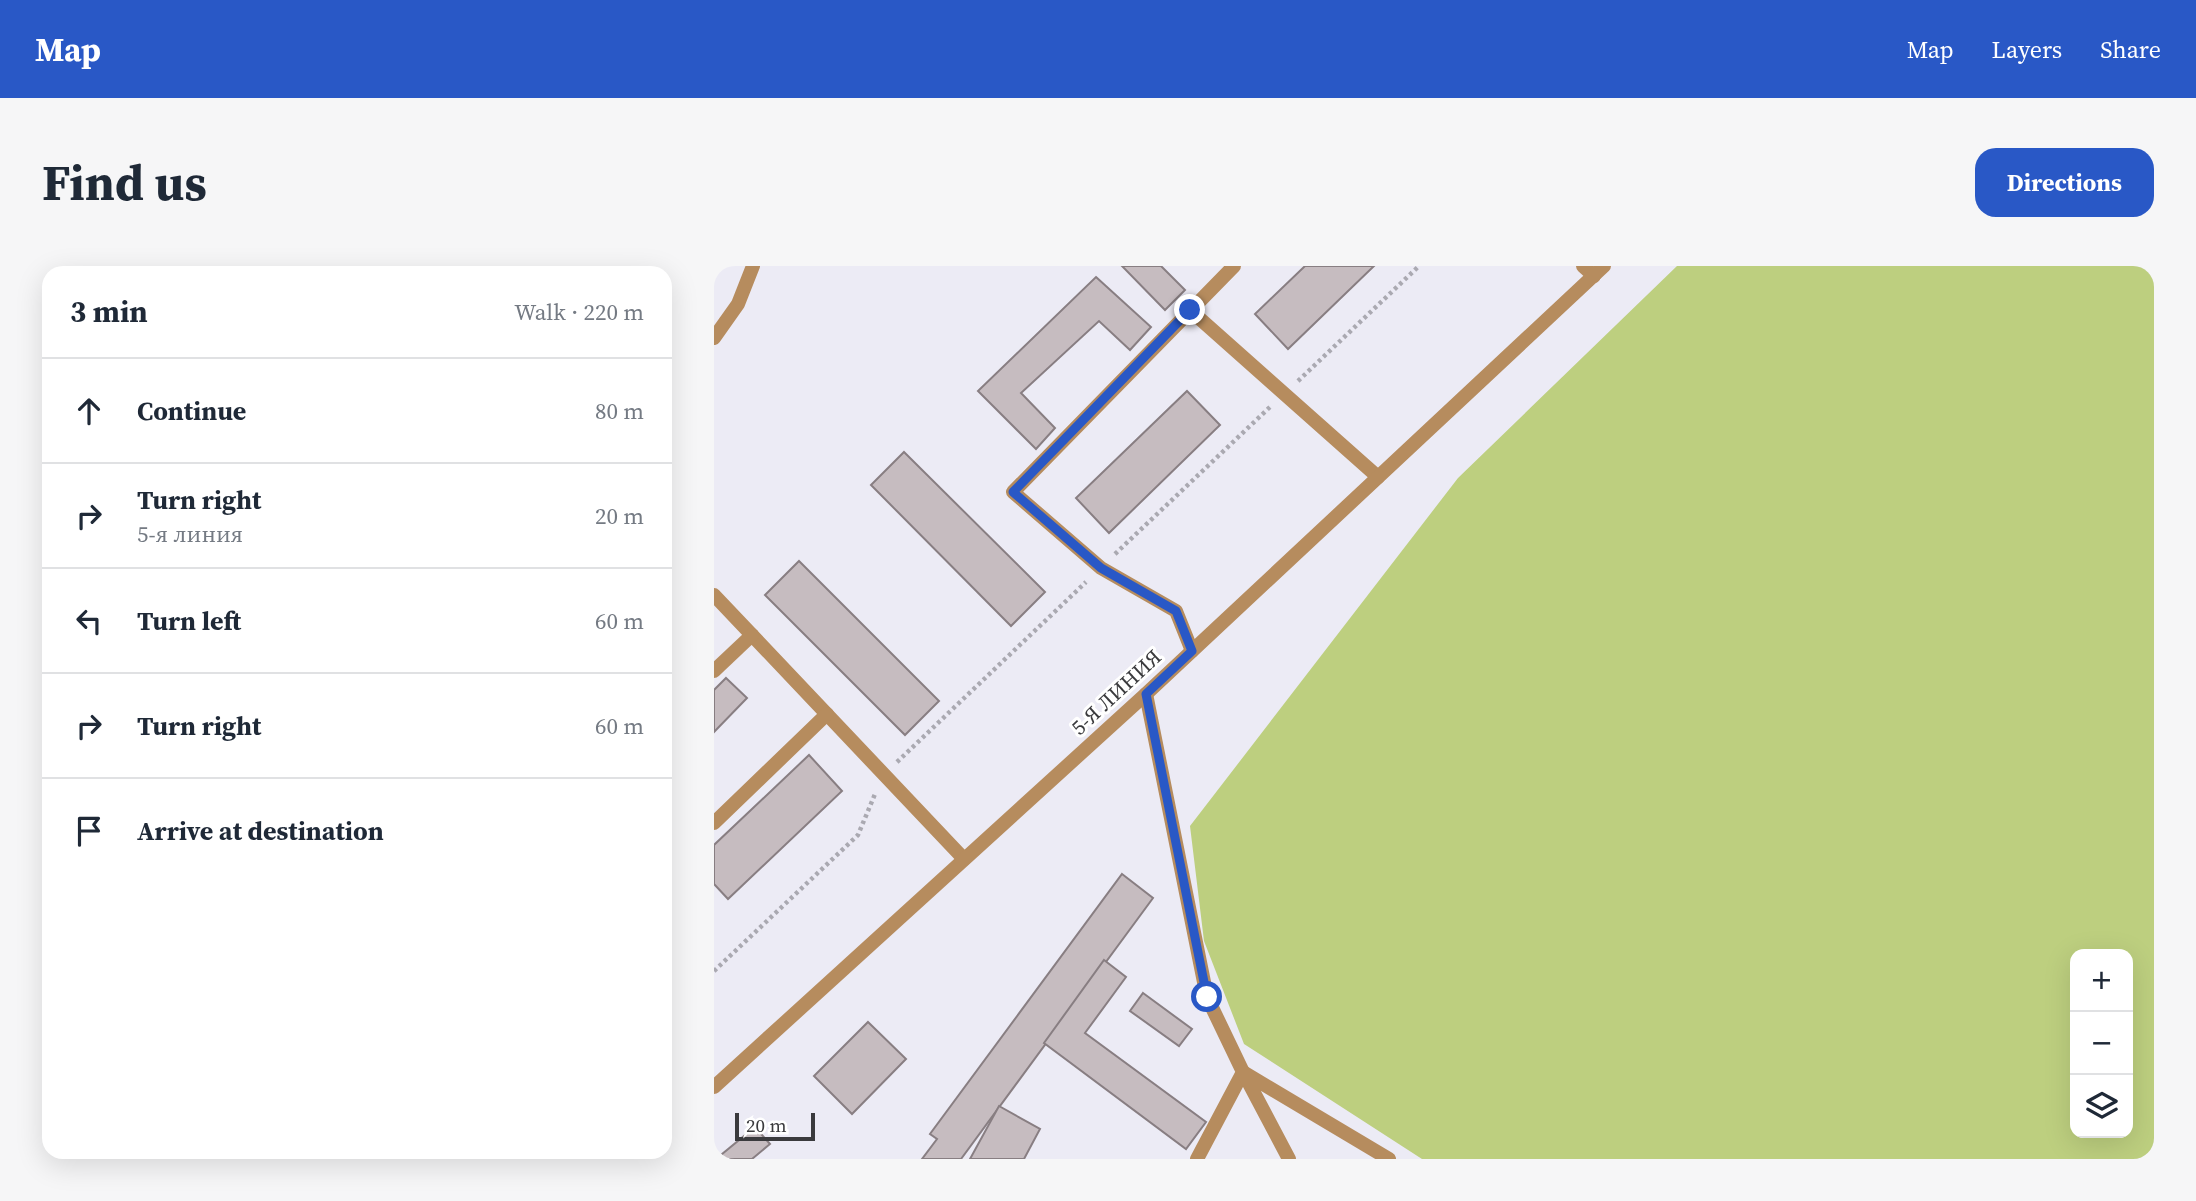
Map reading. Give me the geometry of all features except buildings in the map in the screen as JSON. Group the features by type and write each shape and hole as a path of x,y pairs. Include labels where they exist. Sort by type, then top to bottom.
{"street":[{"path":"714,338 738,304 753,266"},
{"path":"1192,651 1176,611 1101,568 1013,492 1234,266"},
{"name":"5-Я ЛИНИЯ","path":"714,1087 1146,694 1378,477 1594,269"},
{"path":"1190,310 1378,477"},
{"path":"714,594 964,859"},
{"path":"714,671 752,635"},
{"path":"1146,694 1207,997 1289,1159"},
{"path":"714,822 827,714"},
{"path":"1197,1159 1243,1072"},
{"path":"1243,1072 1389,1159"}],"path":[{"path":"714,971 858,835 884,774 1419,266"}],"green space":[{"path":"1677,266 2154,266 2154,1159 1422,1159 1244,1044 1204,941 1190,826 1458,478"}],"route":[{"path":"1190,310 1013,492 1101,568 1176,611 1192,651 1146,694 1207,997"}]}
